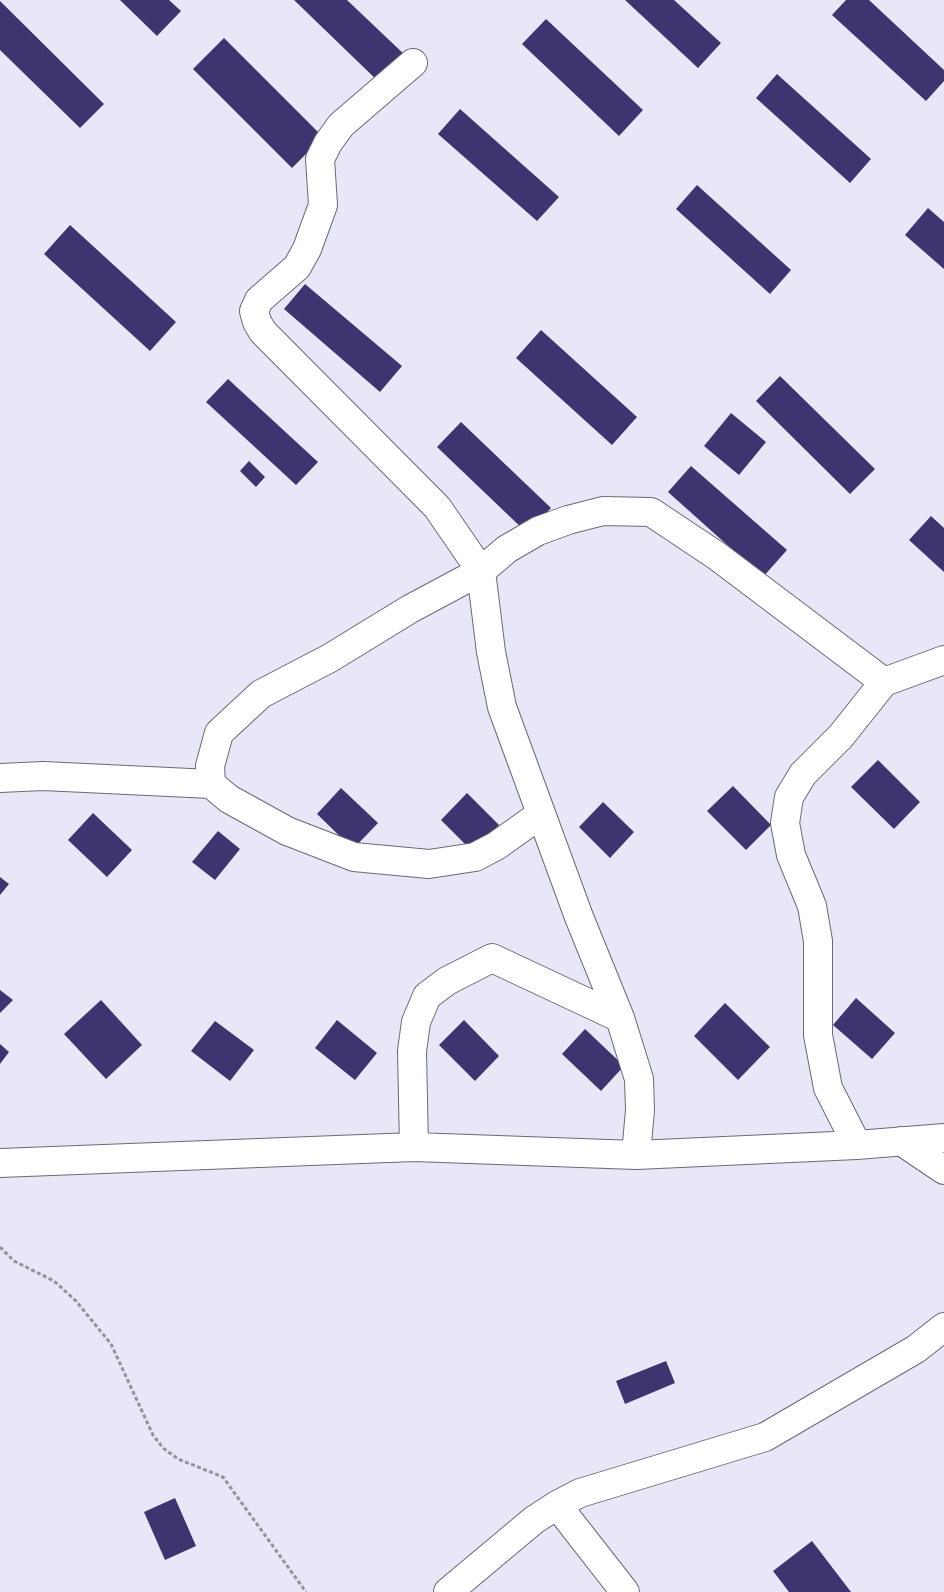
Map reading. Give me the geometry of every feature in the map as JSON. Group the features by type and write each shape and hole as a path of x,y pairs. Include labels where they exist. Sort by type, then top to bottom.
{"lane":[{"path":"412,63 341,125 328,143 320,159 323,205 307,249 298,267 259,300 254,311 257,322 263,332 437,507 481,571 491,652 502,707 579,917 620,1018 639,1078 640,1110 636,1155"},
{"path":"211,784 210,766 219,733 261,694 330,658 410,609 481,571 507,549 538,531 568,520 603,511 651,512 717,556 884,682"},
{"path":"857,1145 828,1088 818,1035 818,941 812,906 791,855 785,823 789,797 803,774 841,736 884,682 944,660"},
{"path":"0,778 43,776 211,784 229,799 287,831 354,857 429,864 475,857 496,846 541,814"},
{"path":"414,1147 412,1051 416,1022 427,996 447,981 492,958 620,1018"},
{"path":"0,1162 414,1147 636,1155 857,1145 944,1138"},
{"path":"901,1141 944,1170"},
{"path":"448,1592 534,1520 557,1505 580,1493 764,1437 916,1349 944,1327"},
{"path":"557,1505 625,1592"}],"path":[{"path":"0,1247 14,1261 54,1281 76,1300 111,1344 153,1435 163,1448 178,1459 223,1477 306,1592"}],"building":[{"path":"120,0 169,0 181,11 157,36"},
{"path":"294,0 347,0 407,57 381,84"},
{"path":"625,0 674,0 721,43 698,68"},
{"path":"846,0 869,0 944,70 944,81 926,101 832,15"},
{"path":"0,1 104,104 80,128 0,50"},
{"path":"546,19 643,110 619,136 522,44"},
{"path":"224,38 323,137 292,168 193,69"},
{"path":"777,74 871,159 850,183 756,98"},
{"path":"460,109 559,197 537,221 438,134"},
{"path":"697,185 791,270 770,294 676,209"},
{"path":"928,208 944,222 944,269 905,235"},
{"path":"70,225 176,322 150,351 44,254"},
{"path":"305,284 402,366 380,392 284,309"},
{"path":"541,330 637,417 612,445 516,358"},
{"path":"780,376 875,469 850,494 756,401"},
{"path":"228,379 318,462 296,485 206,402"},
{"path":"731,413 766,442 739,475 704,446"},
{"path":"461,422 551,508 527,533 437,447"},
{"path":"249,461 265,477 256,487 240,471"},
{"path":"691,466 787,550 763,577 668,492"},
{"path":"931,516 944,528 944,572 909,540"},
{"path":"878,760 920,802 894,829 851,787"},
{"path":"733,786 771,825 746,850 707,811"},
{"path":"341,788 378,823 353,849 317,814"},
{"path":"467,793 499,825 473,852 441,820"},
{"path":"603,802 634,832 610,858 579,827"},
{"path":"93,813 132,850 107,877 68,840"},
{"path":"218,831 240,849 215,880 192,862"},
{"path":"0,877 9,884 0,895"},
{"path":"0,990 13,1000 0,1013"},
{"path":"856,998 895,1033 872,1059 833,1025"},
{"path":"101,1000 142,1045 106,1079 64,1034"},
{"path":"725,1003 770,1047 738,1080 694,1036"},
{"path":"337,1020 377,1053 355,1080 315,1048"},
{"path":"464,1020 499,1056 475,1081 439,1045"},
{"path":"215,1021 254,1050 230,1081 191,1051"},
{"path":"585,1029 624,1066 601,1091 562,1054"},
{"path":"0,1044 9,1052 0,1064"},
{"path":"666,1361 675,1383 625,1404 616,1381"},
{"path":"175,1498 196,1546 165,1560 144,1512"},
{"path":"812,1541 851,1592 789,1592 773,1571"}]}
